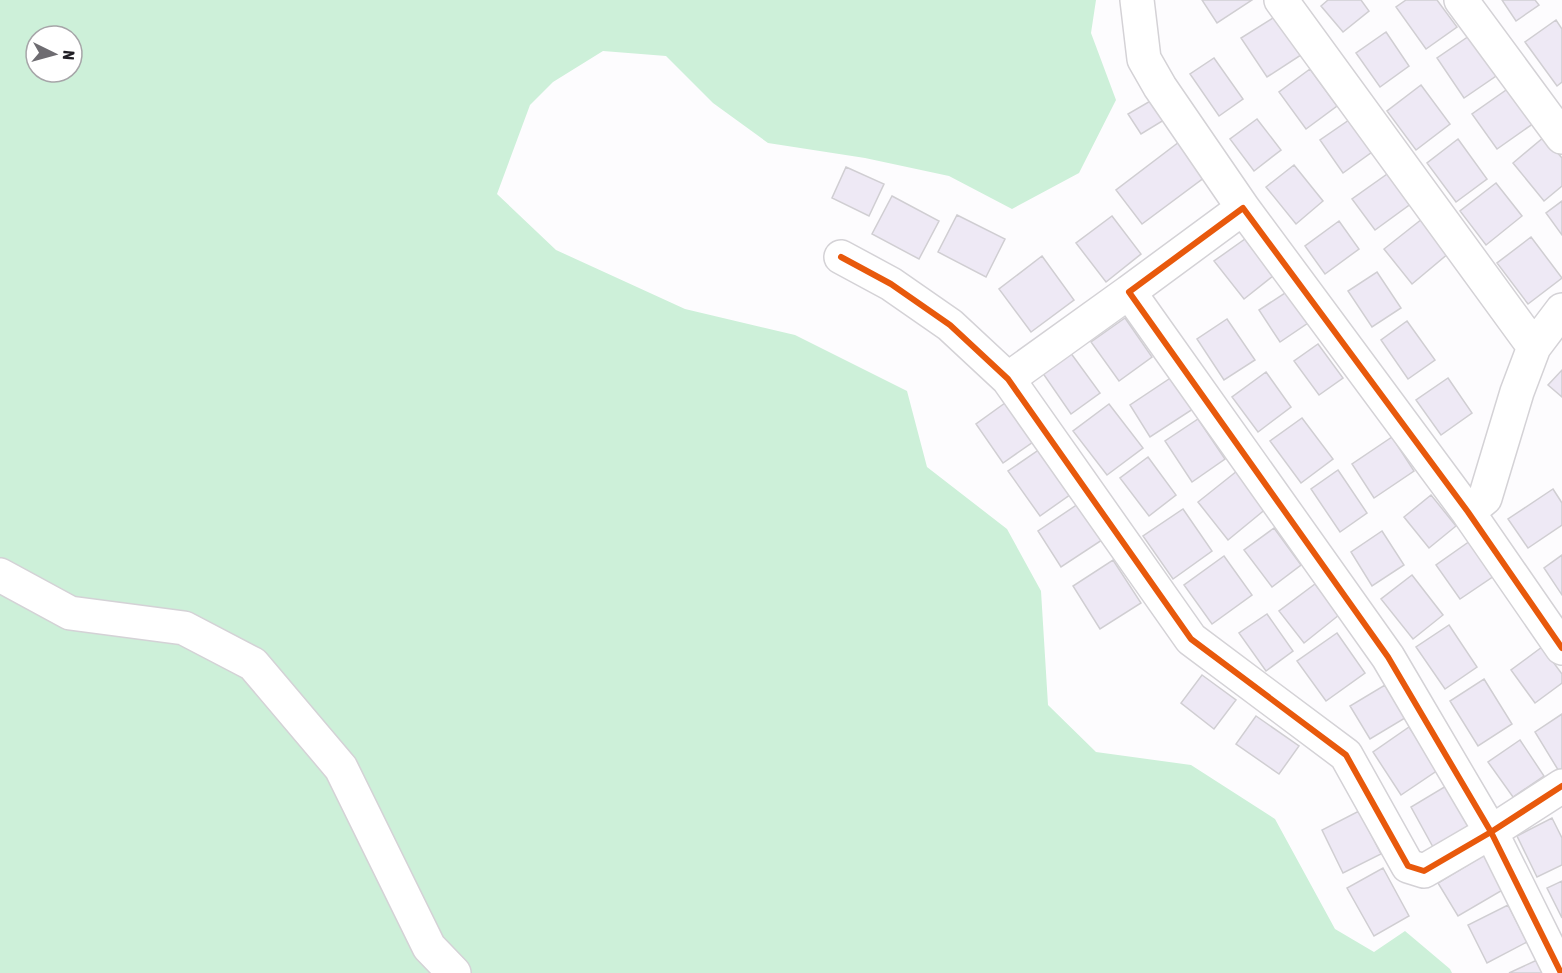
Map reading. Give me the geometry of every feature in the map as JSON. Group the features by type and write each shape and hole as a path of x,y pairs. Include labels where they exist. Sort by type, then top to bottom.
{"street":[{"path":"1137,0 1144,59 1160,87 1243,208 1468,512 1562,648"},
{"path":"1281,0 1534,347"},
{"path":"1461,0 1562,137"},
{"path":"1008,379 1243,208"},
{"path":"841,257 891,284 950,325 1008,379 1191,639 1346,755 1408,866 1424,871 1491,832 1562,786"},
{"path":"1130,292 1388,657 1491,832 1561,973"},
{"path":"1468,512 1485,498 1517,392 1534,347 1562,310"},
{"path":"0,574 70,613 184,628 253,664 341,768 429,947 454,973"}],"green space":[{"path":"0,0 1096,0 1091,33 1116,100 1079,173 1012,209 949,176 865,158 768,143 713,103 666,56 603,51 553,82 530,105 497,194 556,250 685,309 795,335 907,391 927,467 1007,529 1041,591 1048,705 1096,752 1191,765 1275,819 1335,929 1374,952 1405,931 1452,973 0,973"}],"building":[{"path":"1202,0 1252,0 1217,23"},
{"path":"1328,0 1361,0 1369,11 1343,32 1321,6"},
{"path":"1406,0 1437,0 1457,27 1426,49 1396,7"},
{"path":"1502,0 1535,0 1539,5 1516,21"},
{"path":"1276,16 1301,55 1267,77 1241,38"},
{"path":"1556,20 1562,29 1562,82 1557,86 1525,42"},
{"path":"1386,32 1409,66 1380,87 1356,53"},
{"path":"1472,34 1499,74 1464,98 1437,58"},
{"path":"1214,58 1243,99 1219,116 1190,74"},
{"path":"1310,69 1337,106 1306,129 1279,92"},
{"path":"1421,85 1450,124 1416,150 1387,111"},
{"path":"1509,88 1534,123 1497,149 1472,114"},
{"path":"1152,100 1164,120 1141,134 1128,114"},
{"path":"1257,119 1281,150 1254,171 1230,139"},
{"path":"1349,120 1372,152 1343,173 1320,140"},
{"path":"1544,137 1562,158 1562,186 1544,201 1513,163"},
{"path":"1458,139 1487,179 1456,202 1427,163"},
{"path":"1179,142 1205,177 1142,224 1116,190"},
{"path":"1294,165 1323,201 1296,224 1266,187"},
{"path":"846,167 884,184 869,216 832,198"},
{"path":"1390,172 1412,203 1375,230 1352,199"},
{"path":"1496,183 1522,216 1486,245 1460,211"},
{"path":"892,196 939,221 919,259 872,234"},
{"path":"1562,201 1562,235 1546,213"},
{"path":"957,215 1005,239 986,277 938,252"},
{"path":"1112,216 1141,254 1106,282 1076,243"},
{"path":"1422,219 1449,253 1412,284 1384,249"},
{"path":"1339,221 1359,249 1325,274 1305,246"},
{"path":"1531,237 1562,278 1528,304 1497,263"},
{"path":"1245,239 1273,276 1244,299 1214,261"},
{"path":"1042,256 1074,300 1031,332 999,289"},
{"path":"1377,272 1401,308 1372,327 1348,291"},
{"path":"1288,291 1308,323 1280,342 1259,310"},
{"path":"1125,318 1152,357 1119,381 1091,342"},
{"path":"1227,319 1255,360 1224,380 1197,339"},
{"path":"1407,321 1435,360 1408,379 1381,340"},
{"path":"1318,344 1343,378 1319,395 1294,361"},
{"path":"1070,352 1100,393 1071,414 1042,372"},
{"path":"1562,370 1562,397 1548,385"},
{"path":"1266,372 1291,407 1258,432 1232,397"},
{"path":"1175,375 1196,407 1150,437 1130,405"},
{"path":"1448,378 1472,413 1441,435 1416,400"},
{"path":"1005,403 1033,442 1003,463 976,424"},
{"path":"1109,404 1143,448 1107,475 1073,431"},
{"path":"1302,418 1333,459 1301,483 1270,441"},
{"path":"1198,419 1225,459 1192,482 1165,441"},
{"path":"1392,437 1414,471 1374,498 1352,464"},
{"path":"1043,447 1074,492 1040,516 1008,471"},
{"path":"1148,457 1176,495 1149,516 1120,478"},
{"path":"1338,470 1367,513 1340,532 1311,489"},
{"path":"1237,471 1267,508 1228,540 1198,502"},
{"path":"1553,489 1562,503 1562,525 1528,548 1508,519"},
{"path":"1431,495 1456,526 1429,548 1404,517"},
{"path":"1078,504 1102,540 1061,567 1038,531"},
{"path":"1183,509 1212,551 1173,579 1143,536"},
{"path":"1274,528 1301,565 1272,587 1244,550"},
{"path":"1382,531 1404,565 1372,586 1351,552"},
{"path":"1470,541 1494,576 1460,599 1436,565"},
{"path":"1562,555 1562,595 1544,568"},
{"path":"1224,556 1252,595 1212,624 1184,585"},
{"path":"1113,560 1141,603 1100,629 1073,586"},
{"path":"1412,575 1443,615 1413,639 1381,599"},
{"path":"1315,584 1339,615 1304,643 1279,611"},
{"path":"1267,614 1293,651 1266,671 1239,633"},
{"path":"1449,625 1477,667 1445,689 1416,647"},
{"path":"1337,633 1365,673 1326,701 1297,661"},
{"path":"1542,647 1562,674 1562,683 1535,703 1511,670"},
{"path":"1202,675 1236,700 1214,729 1181,703"},
{"path":"1484,679 1512,724 1478,746 1450,701"},
{"path":"1385,685 1405,718 1370,739 1350,706"},
{"path":"1562,714 1562,772 1560,773 1535,732"},
{"path":"1256,716 1299,746 1279,774 1236,744"},
{"path":"1409,727 1438,770 1401,795 1373,752"},
{"path":"1520,740 1544,776 1513,797 1488,762"},
{"path":"1446,786 1469,827 1433,847 1411,807"},
{"path":"1359,811 1381,854 1343,873 1322,830"},
{"path":"1552,818 1562,838 1562,865 1537,877 1517,836"},
{"path":"1486,854 1506,888 1458,916 1438,883"},
{"path":"1383,868 1409,916 1374,936 1347,888"},
{"path":"1562,881 1562,918 1547,888"},
{"path":"1508,905 1527,942 1487,963 1468,925"},
{"path":"1537,960 1544,973 1509,973"}],"cycle path":[{"path":"1561,973 1491,832 1388,657 1129,292 1243,208 1468,512 1562,648"},
{"path":"841,257 891,284 950,325 1008,379 1191,639 1346,755 1408,866 1424,871 1491,832 1562,786"}]}
